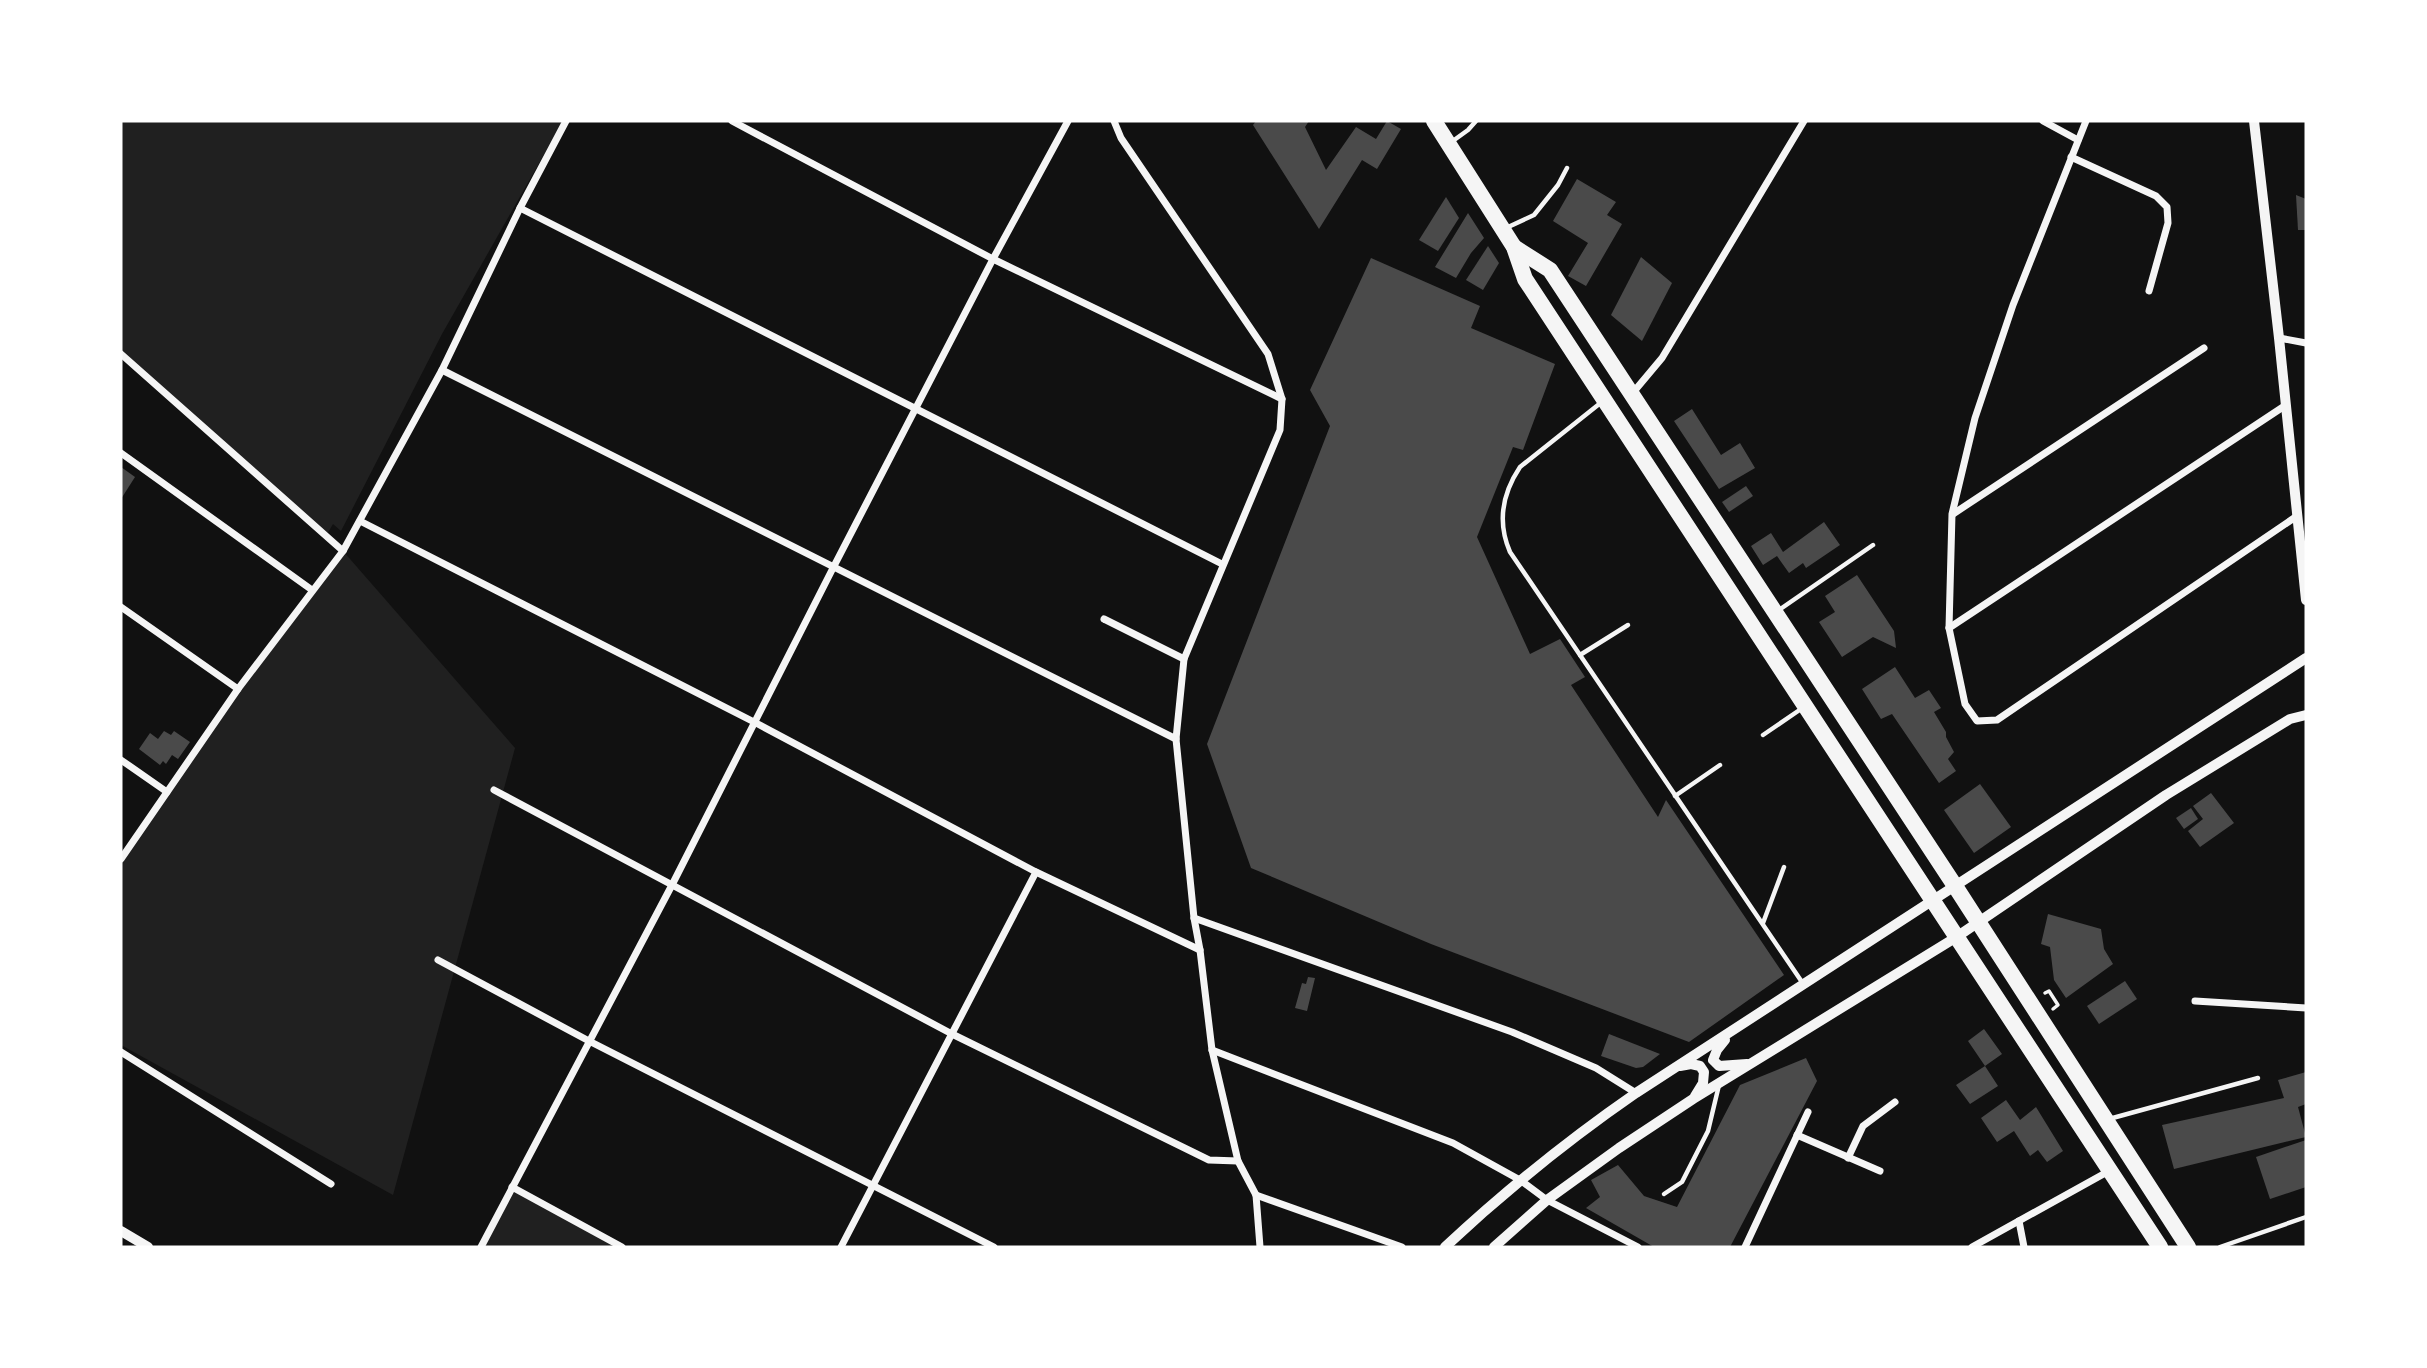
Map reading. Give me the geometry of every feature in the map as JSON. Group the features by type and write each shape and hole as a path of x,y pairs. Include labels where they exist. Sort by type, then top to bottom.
{"highway":[{"path":"1434,121 1514,247 1525,279 2160,1247"},
{"path":"1514,247 1550,270 1776,612 2188,1247"}],"street":[{"path":"121,859 238,689 343,551 442,370 520,208 566,121"},
{"path":"732,121 993,259 1282,398"},
{"path":"481,1247 756,723 993,259 1068,121"},
{"path":"1114,121 1121,138 1268,354 1282,398 1280,430 1184,659 1176,739 1194,918 1212,1050 1238,1161 1256,1195 1260,1247"},
{"path":"1631,395 1662,358 1804,121"},
{"path":"2043,121 2078,140"},
{"path":"2086,121 2013,305 1979,406 1952,514 1949,628 1965,704 1977,721 1997,720 2297,516"},
{"path":"2254,121 2280,338 2306,600"},
{"path":"2071,157 2156,196 2167,207 2168,223 2149,291"},
{"path":"520,208 1222,564"},
{"path":"2280,338 2306,343"},
{"path":"1952,514 2204,348"},
{"path":"121,354 343,551"},
{"path":"442,370 1176,739"},
{"path":"1949,628 2286,405"},
{"path":"121,453 312,590"},
{"path":"360,521 756,723 1036,872 1200,950"},
{"path":"121,607 238,689"},
{"path":"1104,619 1184,659"},
{"path":"1445,1247 1520,1180 1587,1127 1636,1093 2306,658"},
{"path":"1494,1247 1547,1200 1619,1147 1693,1098 1955,938 2166,795 2290,719 2306,715"},
{"path":"121,760 167,792"},
{"path":"494,790 952,1034 1209,1160 1238,1161"},
{"path":"841,1247 1036,872"},
{"path":"1194,918 1512,1032 1596,1068 1636,1093"},
{"path":"438,960 589,1041 994,1247"},
{"path":"2195,1002 2306,1008"},
{"path":"1737,1027 1717,1050 1713,1060 1719,1066 1752,1063"},
{"path":"1212,1050 1453,1143 1520,1180 1547,1200 1639,1247"},
{"path":"121,1052 331,1184"},
{"path":"1677,1067 1691,1064 1700,1066 1704,1072 1703,1083 1693,1098"},
{"path":"1848,1158 1863,1126 1895,1102"},
{"path":"1745,1247 1808,1112"},
{"path":"1797,1135 1880,1171"},
{"path":"1972,1247 2110,1170"},
{"path":"512,1187 622,1247"},
{"path":"1256,1195 1402,1247"},
{"path":"2019,1221 2024,1247"},
{"path":"121,1231 148,1247"}],"lane":[{"path":"1450,143 1476,121"},
{"path":"1502,230 1534,215 1558,185 1567,168"},
{"path":"1605,400 1520,467 1513,478 1502,510 1503,537 1510,552 1804,986"},
{"path":"1776,612 1872,545"},
{"path":"1580,655 1628,625"},
{"path":"1763,735 1805,707"},
{"path":"1675,796 1720,765"},
{"path":"1762,924 1784,867"},
{"path":"2105,1120 2258,1078"},
{"path":"1664,1194 1682,1182 1708,1131 1720,1083"},
{"path":"2220,1247 2306,1217"}],"path":[{"path":"2049,991 2058,1005"}],"shaded area":[{"path":"121,121 563,121 442,334 341,531 333,524 326,536 121,351"},
{"path":"343,551 515,748 393,1195 121,1045 121,858"},
{"path":"512,1187 622,1247 481,1247"}],"building":[{"path":"1256,121 1309,121 1305,127 1326,170 1356,127 1376,139 1387,121 1401,129 1377,169 1362,160 1319,229 1253,125"},
{"path":"1577,179 1616,202 1607,215 1622,224 1586,286 1568,276 1588,243 1553,221"},
{"path":"2296,195 2306,199 2306,230 2298,230"},
{"path":"1446,197 1459,218 1438,251 1419,240"},
{"path":"1468,213 1484,238 1456,278 1435,267"},
{"path":"1488,246 1499,263 1483,290 1466,280"},
{"path":"1641,257 1672,283 1642,341 1611,315"},
{"path":"1371,258 1480,306 1471,328 1555,364 1523,450 1513,447 1477,537 1530,654 1560,639 1585,677 1571,685 1658,817 1666,800 1784,975 1689,1042 1431,944 1251,868 1207,744 1330,426 1310,390"},
{"path":"1692,409 1721,455 1740,443 1755,468 1719,489 1674,421"},
{"path":"121,467 135,477 121,499"},
{"path":"1746,486 1753,496 1729,512 1722,502"},
{"path":"1824,522 1840,545 1806,568 1803,563 1789,573 1777,556 1763,565 1751,546 1771,533 1783,552"},
{"path":"1857,575 1894,631 1896,648 1873,637 1842,657 1819,622 1835,612 1825,596"},
{"path":"1895,667 1915,698 1929,690 1941,708 1934,712 1954,752 1948,759 1956,771 1939,783 1892,714 1881,719 1862,689"},
{"path":"164,731 171,735 174,731 190,742 178,759 172,755 166,764 163,761 160,765 139,749 150,733 158,739"},
{"path":"1980,784 2011,827 1974,853 1944,810"},
{"path":"2211,793 2234,823 2200,847 2188,831 2203,819 2193,806"},
{"path":"2191,808 2198,819 2184,829 2176,818"},
{"path":"2048,914 2101,929 2104,949 2113,964 2066,998 2054,980 2050,947 2041,944"},
{"path":"1308,977 1315,978 1307,1011 1295,1008 1302,983 1306,984"},
{"path":"2125,981 2137,999 2099,1024 2087,1006"},
{"path":"1984,1029 2002,1054 1985,1066 1968,1041"},
{"path":"1609,1034 1660,1054 1643,1067 1636,1068 1601,1056"},
{"path":"1806,1058 1817,1081 1730,1247 1654,1247 1586,1208 1600,1197 1591,1180 1618,1165 1644,1196 1677,1207 1740,1085"},
{"path":"1985,1066 1998,1086 1970,1104 1956,1085"},
{"path":"2306,1072 2306,1104 2298,1107 2306,1137 2174,1169 2162,1125 2284,1098 2278,1080"},
{"path":"2006,1100 2020,1120 2036,1107 2063,1151 2047,1162 2038,1150 2030,1156 2014,1131 1997,1142 1981,1118"},
{"path":"2306,1140 2306,1187 2270,1199 2256,1157"}]}
